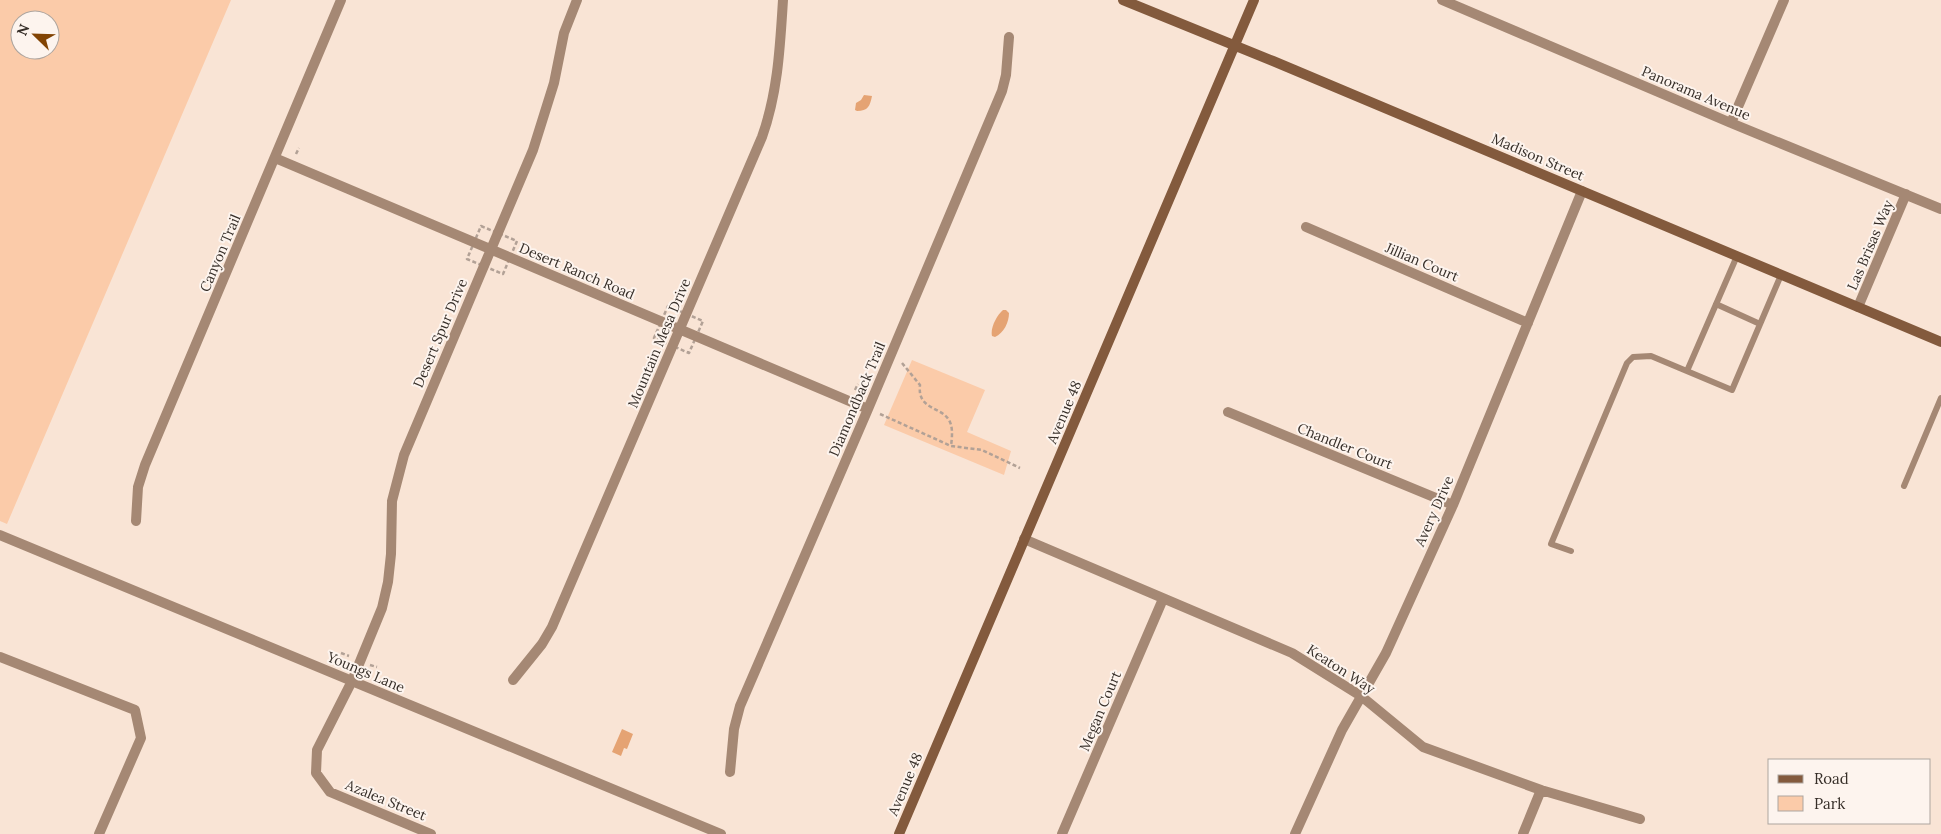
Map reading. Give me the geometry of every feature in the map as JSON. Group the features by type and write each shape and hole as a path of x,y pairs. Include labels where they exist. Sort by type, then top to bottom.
{"main road":[{"name":"Madison Street","path":"1123,0 1941,342"},
{"name":"Avenue 48","path":"899,834 1254,0"}],"street":[{"name":"Canyon Trail","path":"136,521 138,487 145,464 342,0"},
{"name":"Desert Spur Drive","path":"330,792 316,774 317,750 352,681 382,608 388,582 391,554 392,501 404,454 533,150 554,83 564,33 577,0"},
{"name":"Mountain Mesa Drive","path":"513,680 542,644 552,627 768,121 780,54 782,0"},
{"name":"Panorama Avenue","path":"1442,0 1731,123 1941,209"},
{"path":"1731,123 1784,0"},
{"name":"Diamondback Trail","path":"730,772 734,729 740,706 1002,91 1006,75 1009,37"},
{"name":"Desert Ranch Road","path":"275,158 868,409"},
{"name":"Avery Drive","path":"1295,834 1342,730 1386,653 1453,504 1582,191"},
{"name":"Las Brisas Way","path":"1858,307 1906,194"},
{"name":"Jillian Court","path":"1306,227 1528,323"},
{"name":"Chandler Court","path":"1228,412 1453,504"},
{"name":"Youngs Lane","path":"0,535 721,834"},
{"name":"Keaton Way","path":"1024,539 1292,653 1361,696 1422,747 1541,790 1640,819"},
{"name":"Megan Court","path":"1062,834 1163,599"},
{"path":"0,657 135,710 141,738 99,834"},
{"path":"1523,834 1541,790"},
{"name":"Azalea Street","path":"330,792 431,834"}],"lane":[{"path":"1687,371 1737,256"},
{"path":"1570,551 1551,544 1627,363 1633,357 1651,356 1732,390 1781,275"},
{"path":"1716,304 1760,324"},
{"path":"1904,486 1941,398"}],"path":[{"path":"902,363 920,385 919,393 923,401 950,421 952,432 951,446"},
{"path":"880,414 925,436 951,446 982,450 1020,468"}],"green space":[{"path":"0,0 231,0 7,524 0,521"},
{"path":"912,360 985,390 967,432 1011,451 1004,475 884,425"}],"shaded area":[{"path":"864,95 872,96 869,105 864,110 855,110 856,103"},
{"path":"1003,310 1009,313 1007,323 998,335 992,336 994,322"},
{"path":"622,729 633,734 627,749 624,748 621,756 612,752"}]}
